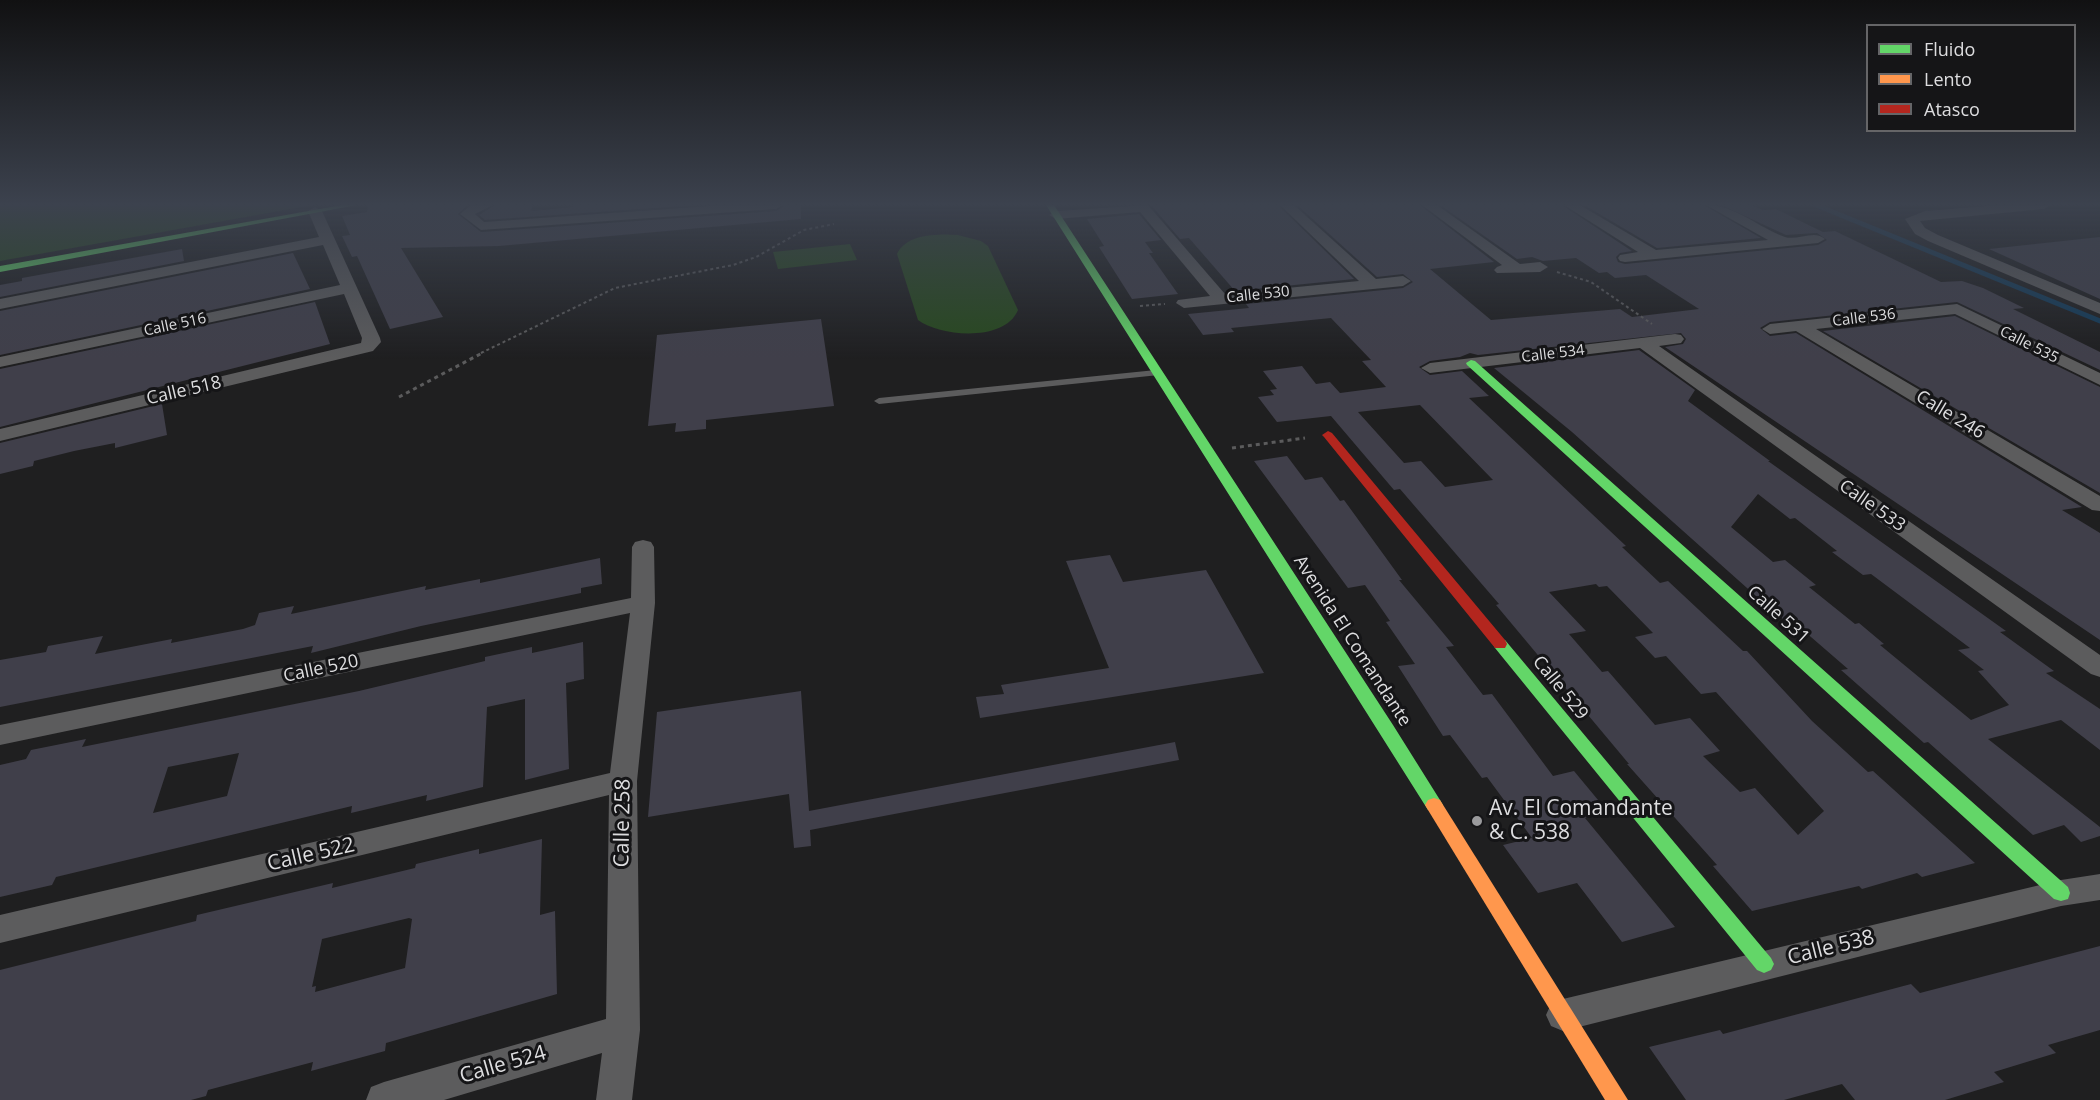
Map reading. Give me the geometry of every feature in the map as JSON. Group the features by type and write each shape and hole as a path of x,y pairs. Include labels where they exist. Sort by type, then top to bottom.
{"street":[{"path":"0,269 69,256"},
{"path":"0,304 243,256"},
{"path":"334,256 350,288"},
{"name":"Avenida El Comandante","path":"1082,256 1357,680 1617,1100"},
{"path":"1185,256 1221,299"},
{"path":"1342,256 1372,284"},
{"path":"1500,256 1517,269"},
{"path":"1625,258 1641,256"},
{"path":"1976,256 2100,309"},
{"path":"1494,271 1540,267"},
{"name":"Calle 530","path":"1184,303 1403,280"},
{"name":"Calle 518","path":"0,435 367,347 372,342 371,338 350,288"},
{"name":"Calle 516","path":"0,362 350,288"},
{"name":"Calle 536","path":"1770,329 1957,309"},
{"name":"Calle 535","path":"1957,309 2100,380"},
{"name":"Calle 246","path":"1799,326 2100,505"},
{"name":"Calle 534","path":"1430,368 1675,339"},
{"name":"Calle 533","path":"1644,343 2100,668"},
{"name":"Calle 531","path":"1471,363 2061,893"},
{"name":"Calle 529","path":"1328,435 1764,964"},
{"name":"Calle 258","path":"614,1100 623,1030 622,781 643,603 643,547"},
{"name":"Calle 520","path":"0,735 643,603"},
{"name":"Calle 522","path":"0,929 622,781"},
{"name":"Calle 538","path":"1563,1015 2061,893 2100,887"},
{"name":"Calle 524","path":"384,1100 623,1030"}],"lane":[{"path":"879,401 1156,373"}],"path":[{"path":"399,397 461,363 615,288 733,265 757,256"},
{"path":"1540,267 1592,282 1675,339"},
{"path":"1115,308 1184,303"},
{"path":"1207,451 1328,435"}],"green space":[{"path":"0,256 26,256 0,261"},
{"path":"774,256 855,256 857,260 778,269"},
{"path":"898,256 993,256 1018,310 1011,320 987,332 956,333 928,326 918,320"}],"building":[{"path":"142,256 183,256 184,261 0,297 0,285 22,281 22,278"},
{"path":"276,256 295,256 310,289 0,355 0,311"},
{"path":"357,256 406,256 443,317 390,329"},
{"path":"1105,256 1151,256 1178,294 1132,299"},
{"path":"1205,256 1331,256 1354,279 1235,291"},
{"path":"1354,256 1487,256 1494,262 1430,269 1491,320 1620,309 1632,317 1699,309 1646,275 1615,278 1607,272 1599,273 1576,258 1543,261 1532,257 1517,259 1513,256 1617,256 1618,262 1625,264 1703,256 1888,256 1941,282 1962,281 1983,288 2024,308 2013,309 2100,352 2100,370 1957,302 1770,322 1760,328 1770,336 1796,333 2082,507 2062,510 2100,533 2100,640 1665,347 1683,344 1686,339 1681,333 1478,355 1470,353 1460,357 1430,361 1419,367 1430,375 1462,371 1489,396 1469,398 1626,546 1622,547 1660,583 1668,581 1743,651 1747,651 1812,721 1868,772 1873,771 1975,863 1922,877 1917,873 1862,889 1859,886 1752,911 1713,866 1717,865 1627,764 1629,764 1496,605 1499,604 1400,489 1394,490 1331,416 1277,422 1258,397 1274,395 1270,390 1277,389 1263,371 1302,366 1316,384 1330,382 1340,393 1386,387 1362,361 1371,360 1331,318 1231,328 1234,332 1203,335 1188,314 1249,308 1246,304 1403,288 1413,282 1403,274 1377,277","holes":["1420,405 1493,480 1445,487 1421,461 1404,463 1358,412","1596,584 1599,587 1607,586 1653,633 1635,637 1655,658 1666,656 1701,694 1716,692 1824,811 1798,835 1755,788 1740,792 1703,756 1720,751 1690,718 1655,725 1608,671 1602,672 1569,634 1586,631 1549,592"]},
{"path":"2005,256 2100,256 2100,299"},
{"path":"315,302 330,344 0,427 0,369"},
{"path":"1955,316 2100,387 2100,493 1823,331"},
{"path":"821,319 834,406 706,420 706,429 675,432 676,423 648,426 657,335"},
{"path":"1639,350 1695,390 1688,401 2006,631 2000,632 2054,671 2046,673 2100,709 2100,750 2061,720 1988,739 2100,827 2100,836 2081,842 2064,825 2033,835 1928,742 1924,743 1841,670 1848,669 1789,618 1783,619 1572,432 1494,368","holes":["1758,494 1790,519 1795,518 1837,551 1832,552 1863,575 1871,574 1970,648 1958,650 1984,670 1978,671 2009,705 1971,720 1880,645 1884,644 1859,623 1855,624 1809,587 1816,585 1785,560 1773,562 1731,527"]},
{"path":"162,404 167,435 115,448 115,443 74,451 34,461 33,466 0,474 0,443"},
{"path":"1287,456 1305,480 1322,477 1340,501 1344,500 1402,580 1399,580 1454,646 1446,647 1483,695 1492,694 1553,776 1574,771 1608,812 1585,818 1675,927 1622,942 1577,883 1538,893 1503,845 1532,838 1487,777 1482,778 1450,735 1443,736 1398,666 1415,664 1386,622 1390,621 1365,585 1348,588 1254,461"},
{"path":"1110,555 1123,582 1206,570 1264,673 980,718 976,697 1004,694 1001,685 1109,668 1066,561"},
{"path":"600,558 602,584 581,588 581,593 421,626 311,653 313,646 0,707 0,660 46,652 48,646 103,636 95,654 172,639 171,643 243,629 255,625 259,613 294,606 291,614 426,586 425,590 480,579 480,583"},
{"path":"583,642 584,679 566,683 569,769 525,780 525,699 487,707 483,787 426,801 427,795 351,813 352,806 56,877 52,885 0,897 0,765 26,759 31,750 86,739 82,747 359,691 485,661 485,657 532,647 532,653","holes":["239,753 227,796 153,813 168,767"]},
{"path":"801,691 809,811 1175,742 1179,760 810,830 811,846 794,848 789,794 648,817 657,712"},
{"path":"542,839 540,915 555,911 557,994 386,1043 385,1051 311,1071 313,1062 208,1090 206,1096 191,1100 0,1100 0,970 196,921 197,915 333,883 332,888 415,868 416,864 479,849 479,854","holes":["412,919 405,968 315,992 316,986 312,987 322,939"]},
{"path":"2100,946 2100,1030 2048,1045 2056,1053 1994,1072 2004,1082 1945,1100 1855,1100 1842,1084 1784,1100 1686,1100 1649,1047 1720,1030 1723,1034 1911,984 1920,993"}],"waterway":[{"path":"1942,256 2100,321"}],"traffic: fast":[{"path":"0,269 70,256"},
{"path":"1083,256 1434,805"},
{"path":"1471,363 2061,893"},
{"path":"1500,644 1764,964"}],"traffic: slow":[{"path":"1434,805 1617,1100"}],"traffic: jam":[{"path":"1328,435 1500,644"}],"place":[{"name":"Av. El Comandante & C. 538","path":"1477,821"}]}
